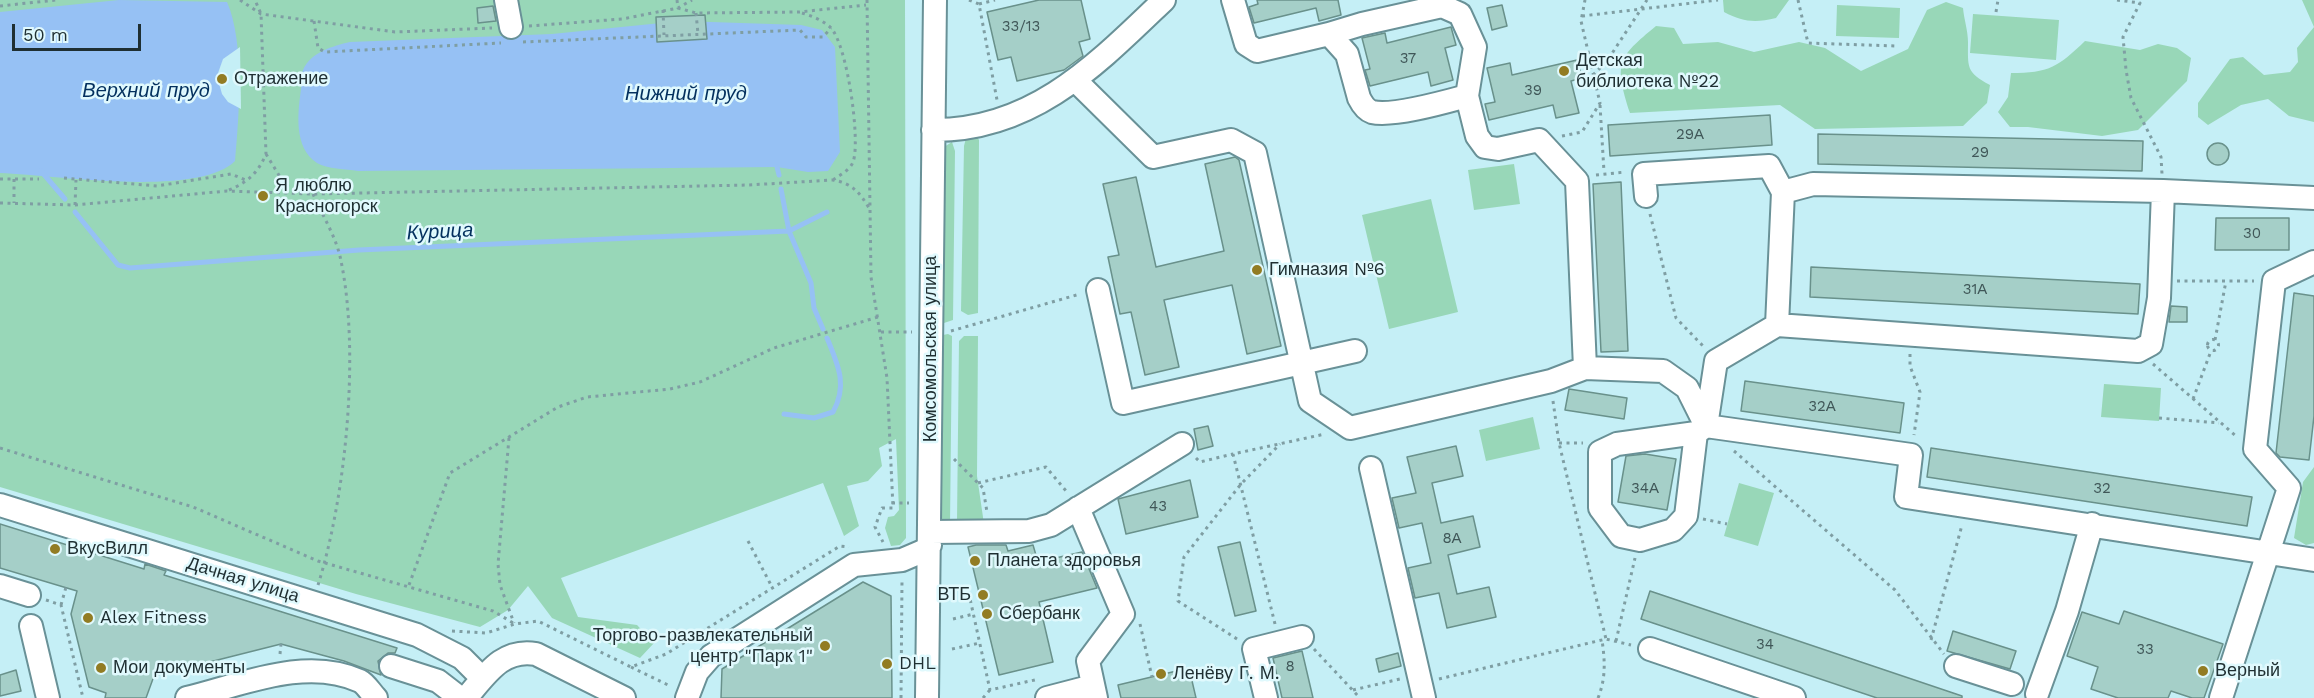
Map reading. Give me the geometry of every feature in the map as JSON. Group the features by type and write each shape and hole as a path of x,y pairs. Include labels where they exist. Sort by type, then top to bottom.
{"street":[{"path":"506,0 511,27"},
{"name":"Комсомольская улица","path":"927,698 935,0"},
{"path":"935,32 951,0"},
{"path":"933,130 959,130 1024,112 1090,70 1164,0"},
{"path":"1233,0 1243,38 1251,49 1264,51 1362,24 1442,6 1460,14 1475,47 1467,96 1477,136 1485,147 1498,149 1539,141 1577,181 1585,368"},
{"path":"1329,34 1347,54 1359,98 1362,104 1373,112 1423,107 1467,96"},
{"path":"1075,80 1153,157 1231,140 1255,153 1310,401 1350,428 1551,381 1585,368 1663,371 1687,388 1701,430"},
{"path":"1646,196 1644,174 1769,166 1783,192 1777,325"},
{"path":"1783,192 1813,184 2163,191 2314,198"},
{"path":"2163,191 2159,280 2151,344 2138,351 1777,325 1716,361 1701,430 1686,516 1672,530 1640,540 1621,536 1600,508 1600,452 1617,444 1701,430 1911,455 1906,497 2314,560"},
{"path":"2222,698 2289,488 2254,448 2274,281 2314,262"},
{"path":"1098,290 1123,403 1355,351"},
{"path":"687,697 697,672 711,656 854,565 902,560 915,556 930,539 990,532 1029,531 1051,525 1075,503 1182,444"},
{"path":"1371,468 1421,686"},
{"path":"1046,688 1095,692 1088,661 1123,614 1075,503"},
{"name":"Дачная улица","path":"0,505 417,635 462,658 477,673"},
{"path":"1956,666 2009,691 2041,696 2092,524"},
{"path":"0,586 30,595"},
{"path":"31,626 48,698"},
{"path":"1266,698 1254,649 1302,637"},
{"path":"1650,649 1794,698"},
{"path":"390,670 435,689 459,695 495,664 506,657 525,652 536,654 624,698"},
{"path":"187,698 299,671 336,674 362,682 376,698"}],"path":[{"path":"0,6 56,0"},
{"path":"240,0 261,14 395,32 622,19 678,8 692,0"},
{"path":"227,191 248,181 259,170 266,154 261,14 255,0"},
{"path":"677,0 678,8"},
{"path":"867,0 872,277 887,378 893,508 882,508 875,527 889,553 900,552 902,560 901,698"},
{"path":"969,0 979,4 995,0"},
{"path":"1585,0 1581,21 1600,103 1604,172"},
{"path":"1593,75 1607,61 1647,0"},
{"path":"1582,16 1718,0"},
{"path":"1798,0 1808,43 1895,46"},
{"path":"1996,12 1998,0"},
{"path":"2117,0 2140,3 2123,37 2126,70 2131,98 2161,157 2163,191"},
{"path":"979,4 1000,119"},
{"path":"678,8 696,13 799,12 866,5"},
{"path":"663,10 664,35"},
{"path":"799,12 831,28 839,40 851,85 854,158 849,168 833,180"},
{"path":"696,13 698,34"},
{"path":"314,21 318,48 325,52 800,30 806,37 823,37 831,28"},
{"path":"1539,141 1582,132 1600,103"},
{"path":"266,154 285,184 298,193"},
{"path":"1577,181 1604,172 1644,174"},
{"path":"64,178 157,186 231,174 248,181"},
{"path":"0,178 39,179"},
{"path":"14,178 14,203"},
{"path":"75,205 76,179"},
{"path":"0,203 75,205 227,191 313,194 749,186 833,180 846,182 860,193 869,208"},
{"path":"313,194 341,260 350,341 345,447 325,563 316,592"},
{"path":"1646,196 1676,318 1716,361"},
{"path":"2159,280 2274,281"},
{"path":"2211,351 2218,349 2215,340 2226,281"},
{"path":"946,332 978,321 1098,290"},
{"path":"409,585 450,473 558,407 587,397 670,389 700,382 774,348 878,316"},
{"path":"881,332 921,332"},
{"path":"2193,399 2211,351 2209,342 2215,340"},
{"path":"2138,351 2248,447 2254,448"},
{"path":"1911,352 1910,366 1920,393 1911,455"},
{"path":"1551,381 1559,443 1604,640 1603,684 1598,698"},
{"path":"2159,418 2221,423"},
{"path":"1182,444 1200,462 1350,428"},
{"path":"510,436 498,564 500,585 515,624"},
{"path":"1254,649 1178,601 1184,557 1241,484 1281,444"},
{"path":"0,448 193,507 325,563 409,585 493,611 515,624 538,621 687,697"},
{"path":"1733,450 1895,590 1931,640 1956,666"},
{"path":"1233,454 1280,643"},
{"path":"954,459 983,488 990,532"},
{"path":"978,483 1046,467 1075,503"},
{"path":"892,503 909,503"},
{"path":"1931,640 1967,506"},
{"path":"1686,516 1728,524"},
{"path":"1616,641 1640,540"},
{"path":"748,541 785,609"},
{"path":"631,667 666,654 840,546 848,545 852,550"},
{"path":"953,589 967,585 990,690"},
{"path":"66,587 61,604 83,698"},
{"path":"30,595 61,604"},
{"path":"953,619 974,614"},
{"path":"1139,622 1152,677"},
{"path":"1302,637 1360,698"},
{"path":"1352,690 1421,686 1604,640 1650,649"},
{"path":"952,649 980,643"},
{"path":"983,698 990,690 1046,688"}],"green space":[{"path":"0,0 905,0 906,538 900,545 891,546 885,528 888,517 894,516 899,510 896,439 879,448 882,466 868,481 847,486 859,526 844,536 823,483 561,578 578,617 637,625 654,643 640,658 552,618 528,586 508,610 480,627 356,594 0,487"},
{"path":"1723,0 1789,0 1776,18 1755,21 1743,20 1724,12"},
{"path":"2302,0 2314,0 2314,27"},
{"path":"1946,2 1963,8 1970,68 1972,73 1990,85 1987,103 1963,126 1815,129 1780,105 1630,113 1622,83 1622,63 1633,46 1656,26 1674,28 1683,44 1718,42 1754,52 1799,42 1825,48 1861,71 1908,49 1927,10"},
{"path":"1837,5 1900,8 1899,38 1836,36"},
{"path":"1973,14 2059,20 2056,60 1970,53"},
{"path":"2314,27 2314,122 2289,116 2268,99 2241,105 2208,125 2198,117 2198,103 2230,59 2243,57 2264,75 2290,72 2298,62 2297,48"},
{"path":"2085,41 2140,50 2158,44 2177,48 2191,58 2187,81 2138,130 2102,136 2010,127 1998,112 2008,97 2011,73 2035,72 2052,67 2060,63"},
{"path":"975,133 979,140 978,313 968,315 961,311 964,146 966,138"},
{"path":"952,142 955,151 953,320 944,323 941,322 944,147"},
{"path":"1514,164 1520,204 1474,210 1468,170"},
{"path":"1431,199 1458,312 1389,329 1362,215"},
{"path":"943,335 952,336 950,525 939,525 941,339"},
{"path":"964,336 978,336 977,476 984,524 957,521 959,341"},
{"path":"2104,384 2161,388 2159,421 2101,417"},
{"path":"1533,417 1540,449 1486,461 1479,430"},
{"path":"2314,467 2314,543 2306,545 2294,538 2303,482"},
{"path":"1739,483 1774,493 1758,546 1724,536"}],"water":[{"name":"Верхний пруд","path":"119,0 227,2 233,19 238,59 239,102 235,161 216,172 190,179 158,182 88,180 0,173 0,12"},
{"name":"Нижний пруд","path":"681,21 801,25 822,30 835,47 840,152 828,171 808,172 777,167 358,171 331,168 317,163 309,156 301,139 298,118 303,70 317,54 337,46 350,42 552,34"}],"pier":[{"path":"240,47 241,109 228,102 222,94 217,76 223,59"}],"building":[{"path":"1039,0 1081,0 1090,39 1079,42 1083,56 1064,70 1017,81 1011,57 998,60 987,12"},
{"path":"1257,0 1338,0 1341,15 1319,21 1316,8 1254,23 1249,7 1258,4"},
{"path":"1502,5 1507,26 1492,30 1487,8"},
{"path":"493,6 496,21 478,23 477,8"},
{"path":"705,15 707,39 657,42 656,17"},
{"path":"1451,27 1456,45 1445,48 1453,80 1431,86 1428,72 1370,86 1365,70 1370,69 1362,38 1385,33 1387,43"},
{"path":"1577,60 1582,78 1571,81 1579,113 1556,118 1553,105 1489,120 1485,104 1495,102 1487,68 1510,63 1512,75"},
{"path":"1770,115 1772,145 1610,156 1608,125"},
{"path":"1818,134 2143,141 2142,171 1818,164"},
{"path":"2218,143 2226,146 2229,154 2226,162 2218,165 2210,162 2207,154 2210,146"},
{"path":"1235,157 1239,160 1281,346 1247,354 1232,285 1164,300 1179,367 1145,375 1131,312 1120,314 1108,257 1119,255 1103,184 1136,177 1156,267 1224,251 1205,164"},
{"path":"1621,182 1628,351 1601,352 1593,184"},
{"path":"2216,218 2289,218 2289,250 2215,250"},
{"path":"1811,267 2140,284 2138,314 1810,297"},
{"path":"2294,293 2314,296 2314,416 2309,460 2280,457 2276,453"},
{"path":"2171,306 2187,307 2187,322 2169,322"},
{"path":"1745,381 1904,403 1900,433 1741,411"},
{"path":"1569,389 1627,398 1624,419 1565,410"},
{"path":"1208,426 1213,446 1198,450 1194,429"},
{"path":"1456,446 1463,476 1432,483 1441,523 1473,516 1480,547 1448,555 1457,594 1489,587 1496,617 1447,628 1439,593 1415,598 1408,568 1431,563 1422,523 1399,528 1392,498 1416,493 1407,457"},
{"path":"1931,448 2252,497 2247,526 1927,477"},
{"path":"1645,454 1676,459 1667,510 1618,502 1626,456"},
{"path":"1190,480 1198,517 1126,534 1118,499"},
{"path":"0,524 144,569 145,564 166,571 164,575 397,648 395,653 388,653 378,661 381,675 344,661 281,644 154,676 146,698 105,698 106,693 89,687 71,614 77,591 0,568"},
{"path":"1240,542 1256,611 1235,616 1218,547"},
{"path":"1006,545 1008,551 1033,545 1038,562 1082,552 1097,588 1039,602 1053,662 999,675 968,547"},
{"name":"Торгово-развлекательный центр \"Парк 1\"","path":"863,582 891,596 892,698 721,698 722,669"},
{"path":"1650,591 1962,696 1962,698 1877,698 1641,619"},
{"path":"2124,611 2223,644 2204,698 2192,698 2171,691 2168,698 2118,698 2091,689 2098,667 2067,656 2082,612 2119,624"},
{"path":"1953,631 2016,651 2010,669 1947,651"},
{"path":"1302,651 1313,698 1282,698 1273,658"},
{"path":"1398,653 1401,666 1379,672 1376,659"},
{"path":"1189,668 1196,698 1121,698 1118,685"},
{"path":"16,670 21,691 0,696 0,675"}],"waterway":[{"path":"777,167 779,175"},
{"name":"Курица","path":"41,171 65,199"},
{"path":"781,189 789,231 811,283 814,308 823,329"},
{"name":"Курица","path":"75,212 118,265 130,268 359,250 789,231 827,212"},
{"path":"784,414 814,418 833,412 838,402 841,384 838,366 827,338"}],"place":[{"name":"Детская библиотека №22","path":"1564,71"},
{"name":"Отражение","path":"222,79"},
{"name":"Я люблю Красногорск","path":"263,196"},
{"name":"Гимназия №6","path":"1257,270"},
{"name":"ВкусВилл","path":"55,549"},
{"name":"Планета здоровья","path":"975,561"},
{"name":"ВТБ","path":"983,595"},
{"name":"Сбербанк","path":"987,614"},
{"name":"Alex Fitness","path":"88,618"},
{"name":"Торгово-развлекательный центр \"Парк 1\"","path":"825,646"},
{"name":"DHL","path":"887,664"},
{"name":"Мои документы","path":"101,668"},
{"name":"Верный","path":"2203,671"},
{"name":"Ленёву Г. М.","path":"1161,674"}]}
